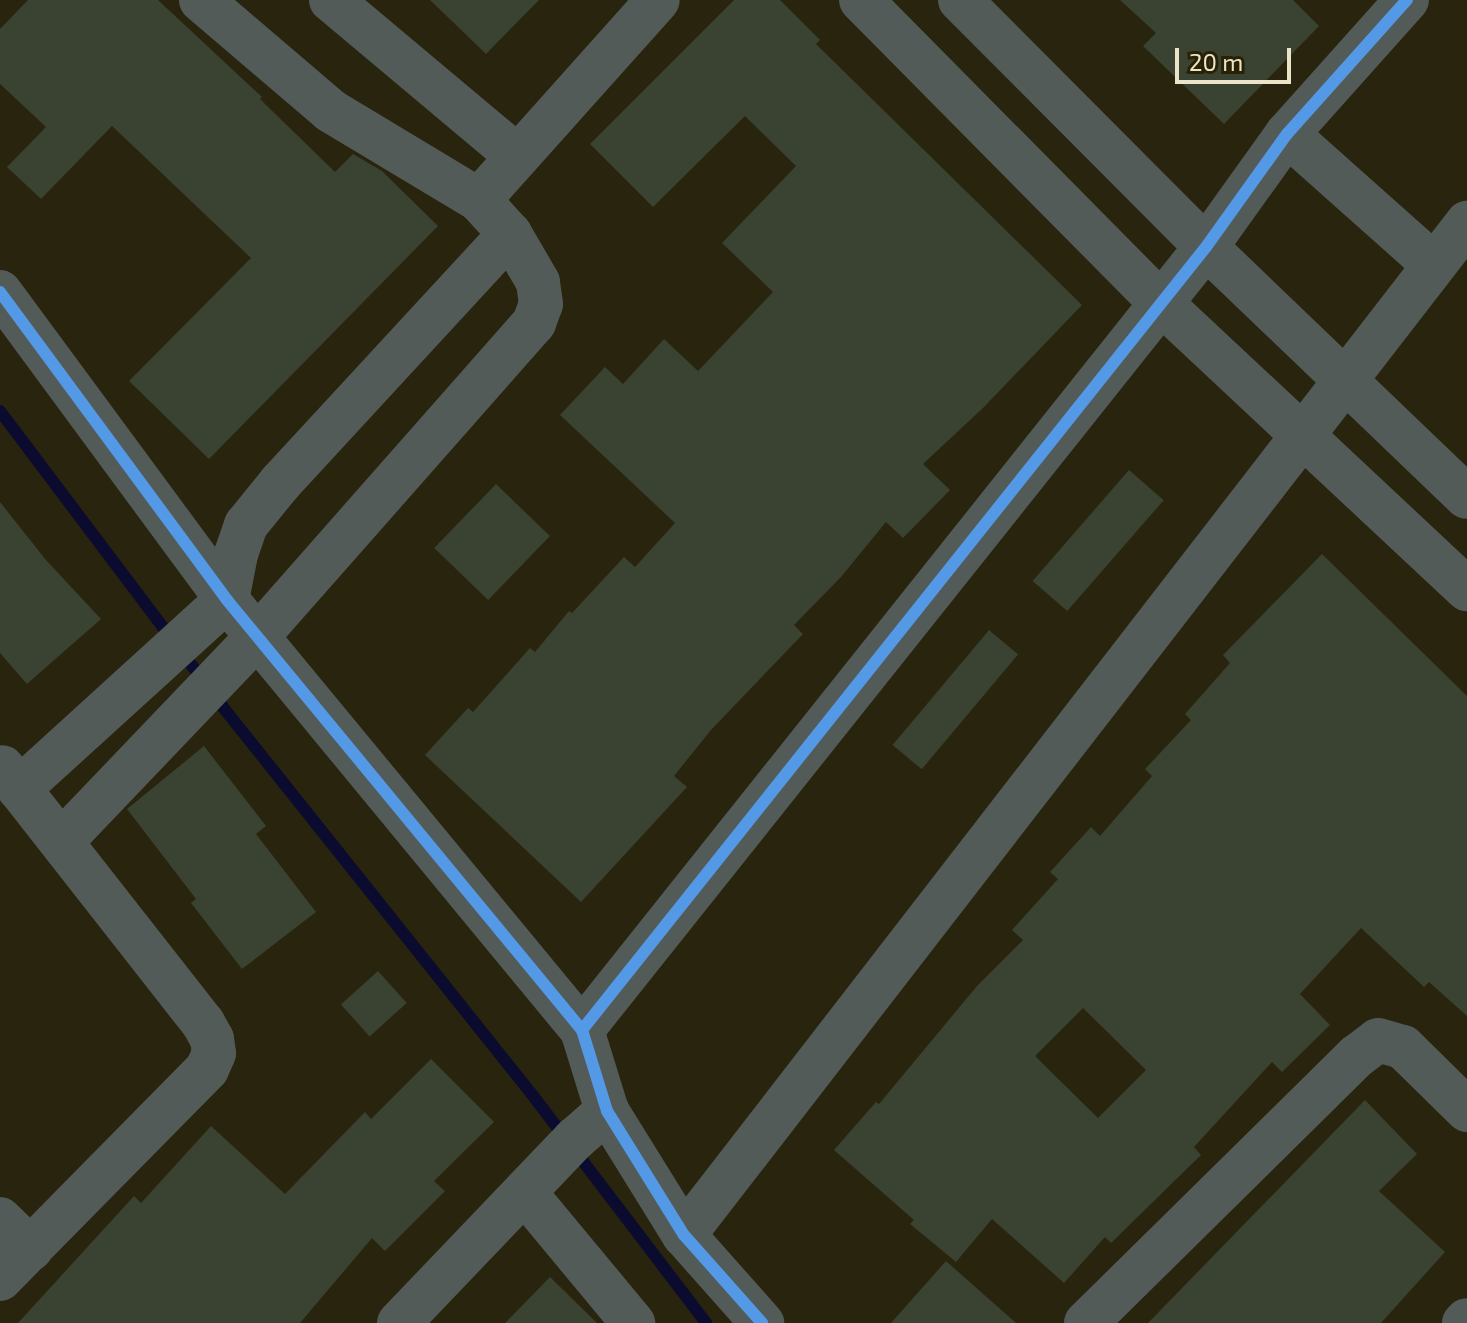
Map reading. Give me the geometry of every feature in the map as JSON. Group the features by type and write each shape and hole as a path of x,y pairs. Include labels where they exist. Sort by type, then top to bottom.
{"street":[{"path":"62,841 257,637 534,323 541,304 538,282 510,234 479,200 331,111 201,0"},
{"path":"331,0 516,155"},
{"path":"479,200 516,155 658,0"},
{"path":"861,0 1161,303 1467,589"},
{"path":"960,0 1206,247 1467,497"},
{"path":"582,1030 1206,247 1287,134 1407,0"},
{"path":"1287,134 1434,265"},
{"path":"684,1235 1467,223"},
{"path":"0,1279 207,1069 214,1053 212,1039 203,1023 10,777 148,674 227,600 236,554 246,525 280,483 510,234"},
{"path":"0,292 227,600 582,1030 607,1111 684,1235 762,1323"},
{"path":"1086,1323 1357,1056 1378,1040 1403,1047 1467,1110"},
{"path":"399,1323 573,1142 607,1111"},
{"path":"531,1187 633,1323"},
{"path":"0,1219 31,1249"}],"building":[{"path":"28,0 158,0 262,97 260,99 335,172 353,154 382,171 438,226 209,459 129,381 251,258 112,126 41,199 7,167 46,127 0,84 0,29"},
{"path":"430,0 539,0 486,54"},
{"path":"734,0 780,0 820,40 816,44 1082,305 983,408 923,464 950,490 903,538 886,522 841,577 794,625 803,634 711,730 674,776 687,787 581,902 425,755 468,708 473,712 530,648 535,652 569,611 572,613 624,557 635,567 675,523 560,415 605,367 623,384 664,339 698,371 773,292 722,243 796,166 745,116 653,207 590,144"},
{"path":"1120,0 1293,0 1319,26 1224,124 1143,46 1156,33"},
{"path":"1129,470 1164,500 1067,611 1033,581"},
{"path":"496,484 550,536 488,600 434,548"},
{"path":"0,502 46,560 101,619 27,684 0,653"},
{"path":"1322,554 1467,696 1467,1016 1429,982 1424,987 1361,928 1300,994 1330,1025 1282,1072 1272,1062 1194,1147 1201,1155 1111,1243 1105,1237 1064,1283 992,1219 956,1262 910,1224 914,1220 834,1150 876,1102 879,1104 977,986 1023,940 1012,930 1058,879 1050,872 1091,827 1100,836 1152,776 1145,769 1191,720 1185,714 1230,663 1223,655","holes":["1083,1008 1146,1070 1098,1118 1035,1056"]},
{"path":"989,630 1018,654 922,769 893,745"},
{"path":"204,746 266,826 256,834 316,912 242,969 191,903 196,899 127,809"},
{"path":"378,971 407,1003 370,1036 341,1004"},
{"path":"431,1059 494,1122 434,1181 445,1191 385,1251 372,1238 300,1323 18,1323 134,1196 141,1203 211,1126 285,1194 365,1112 371,1119"},
{"path":"1365,1100 1417,1154 1379,1191 1445,1252 1381,1323 1148,1323"},
{"path":"946,1261 1016,1323 891,1323"},
{"path":"550,1277 597,1323 505,1323"}],"waterway":[{"path":"0,411 222,706 534,1097 706,1323"}],"cycle path":[{"path":"582,1030 1206,247 1287,134 1407,0"},
{"path":"0,292 227,600 582,1030 607,1111 684,1235 762,1323"}]}
